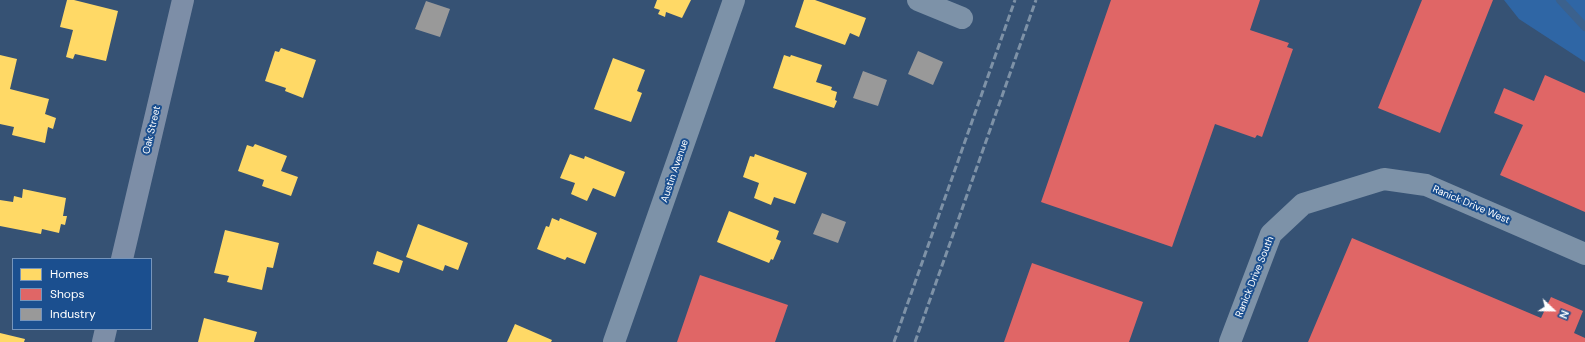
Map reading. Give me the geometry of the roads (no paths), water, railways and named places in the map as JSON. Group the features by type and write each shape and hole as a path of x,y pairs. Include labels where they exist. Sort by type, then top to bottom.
{"main road":[{"name":"Oak Street","path":"122,258 183,0"},
{"path":"103,342 106,330"}],"street":[{"name":"Austin Avenue","path":"614,342 734,0"},
{"path":"918,0 962,18"},
{"name":"Ranick Drive West","path":"1352,188 1384,179 1426,185 1585,254"},
{"name":"Ranick Drive South","path":"1230,342 1271,234 1303,204 1352,188"}],"waterway":[{"path":"1560,0 1585,27"}],"railway":[{"path":"894,342 1015,0"},
{"path":"915,342 1036,0"}]}
